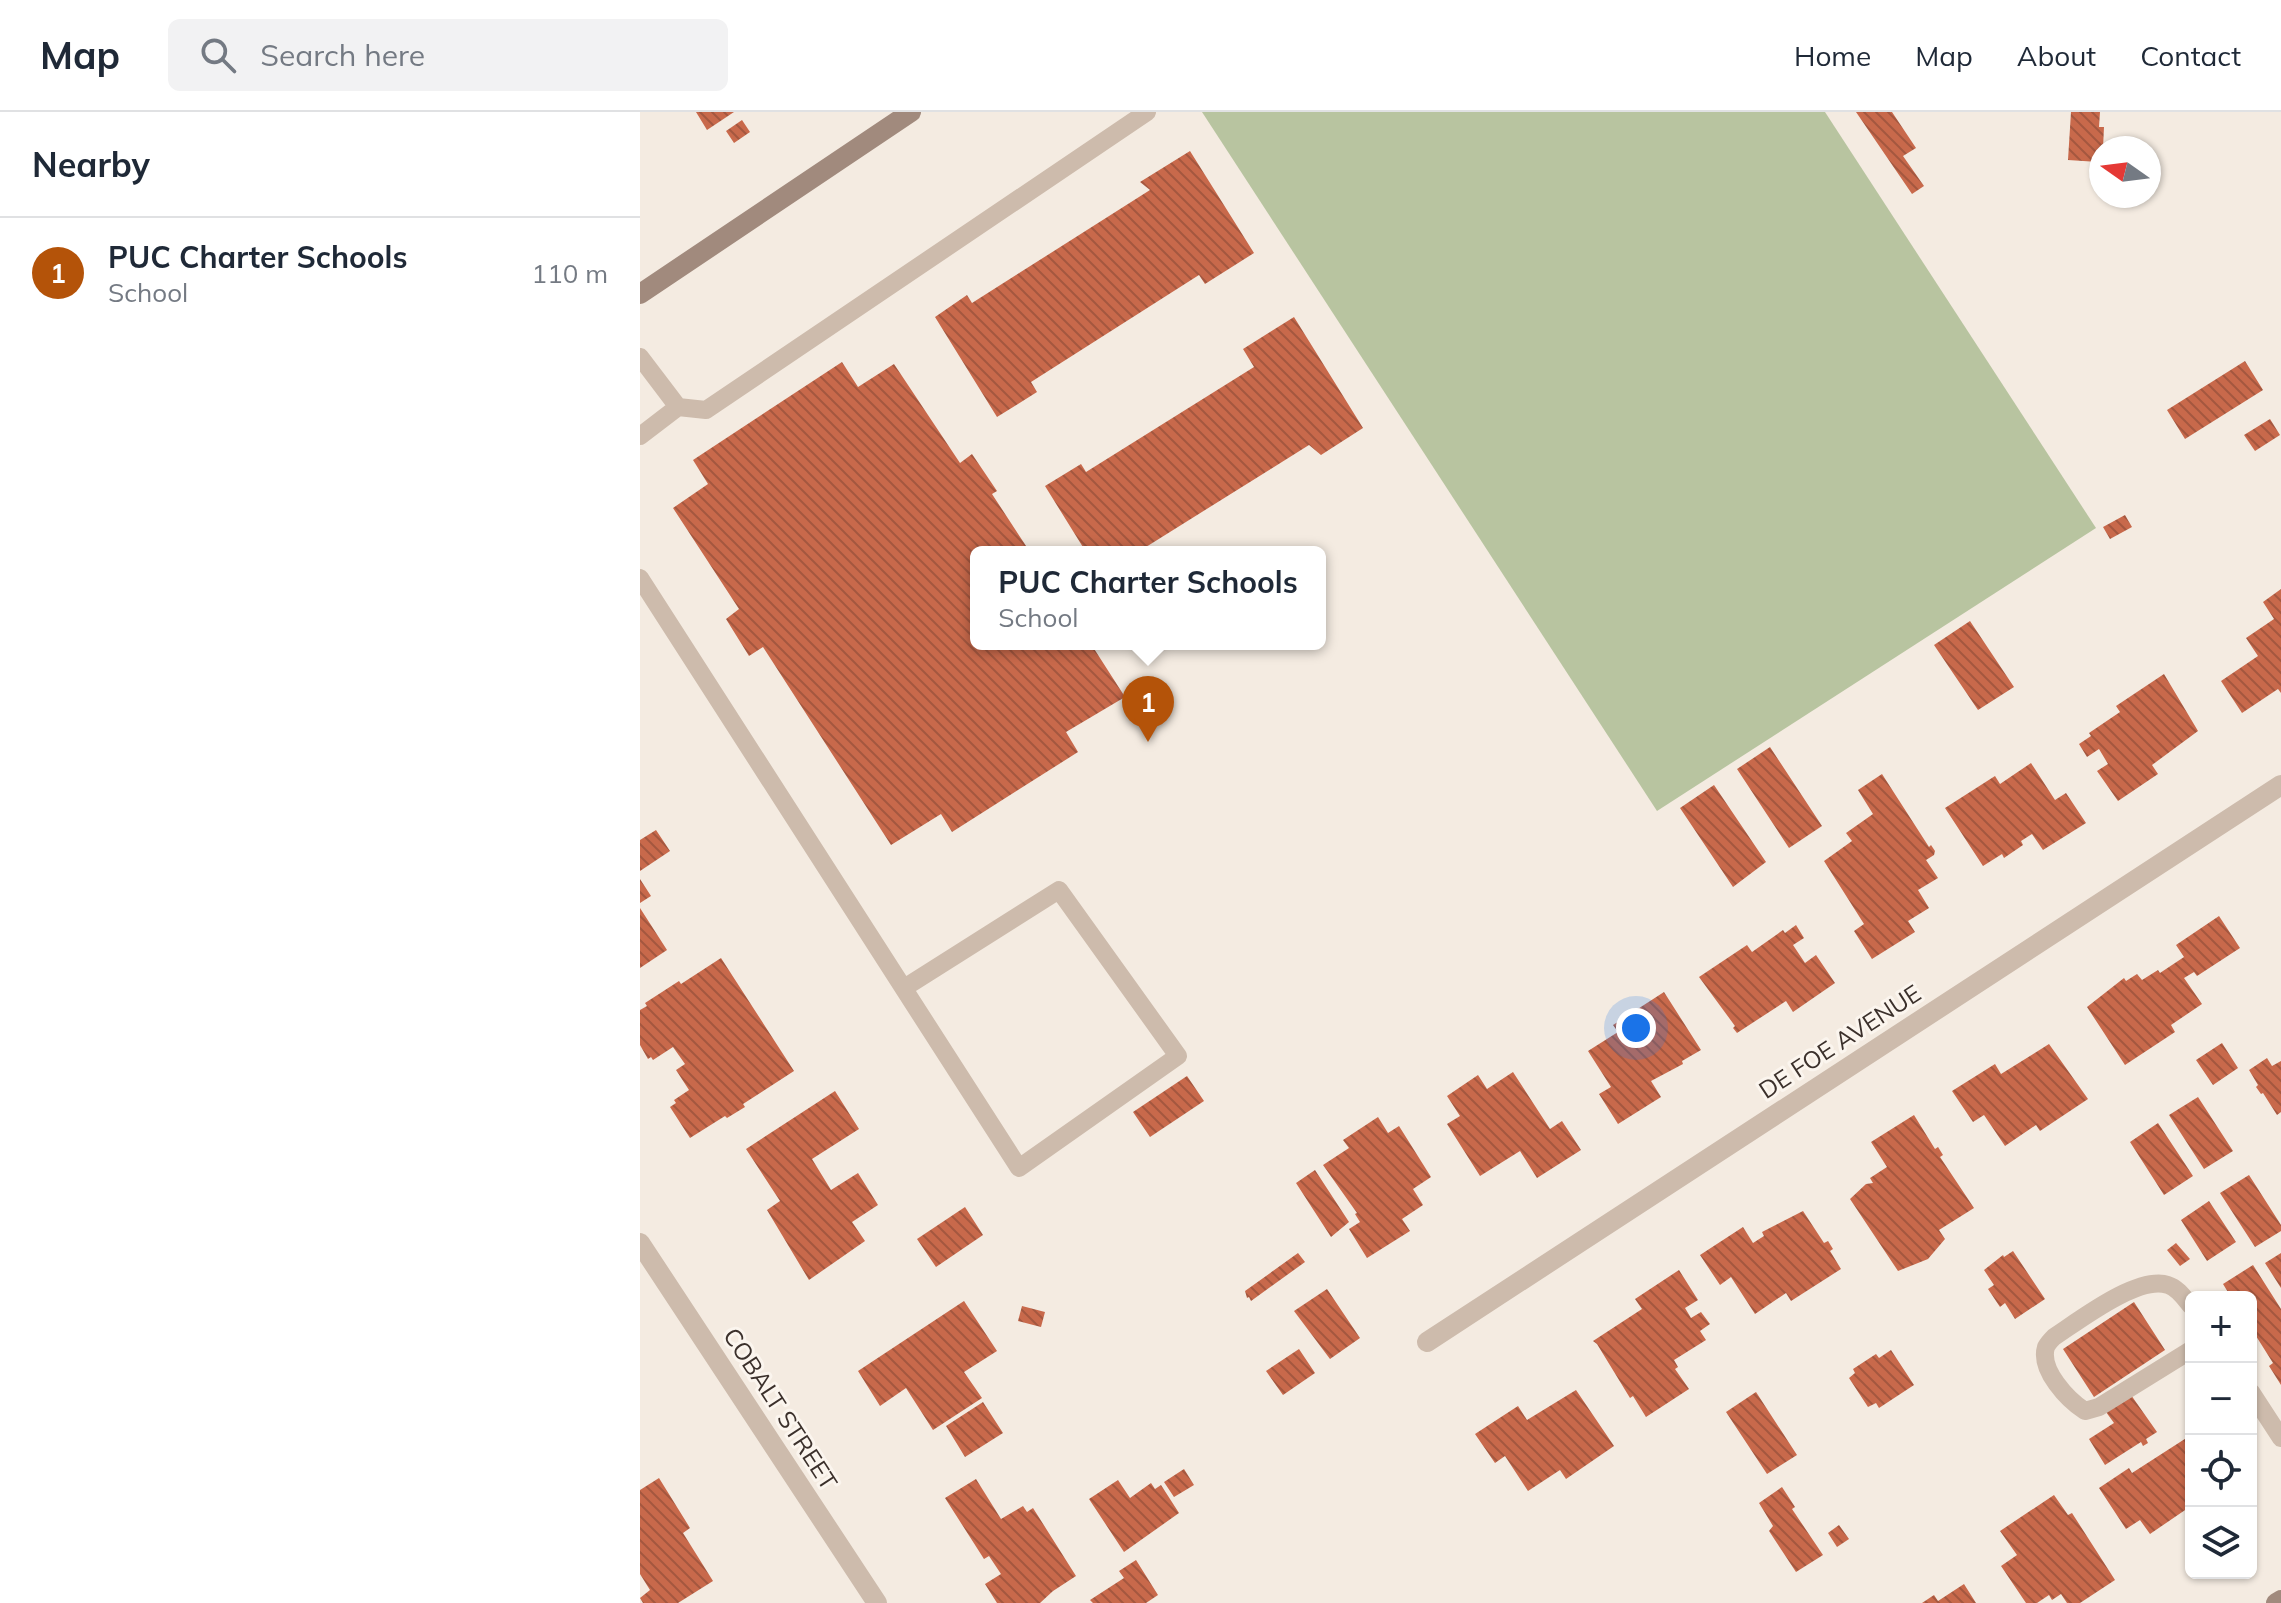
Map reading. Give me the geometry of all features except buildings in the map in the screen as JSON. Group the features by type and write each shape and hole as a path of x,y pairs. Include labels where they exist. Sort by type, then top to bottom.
{"main road":[{"path":"640,294 898,115"}],"street":[{"name":"DE FOE AVENUE","path":"1427,1342 2281,785"},
{"name":"COBALT STREET","path":"640,1243 877,1603"}],"lane":[{"path":"640,436 678,407 706,410 1147,112"},
{"path":"640,357 678,407"},
{"path":"640,578 1019,1168 1178,1056 1059,890 904,988"},
{"path":"2185,1298 2167,1284 2134,1287 2054,1337 2046,1348 2047,1367 2070,1401 2085,1411 2099,1407 2185,1354"},
{"path":"2257,1401 2281,1438"}],"green space":[{"path":"1202,112 1825,112 2096,528 1657,811"}],"place":[{"name":"PUC Charter Schools","path":"1148,742"}]}
